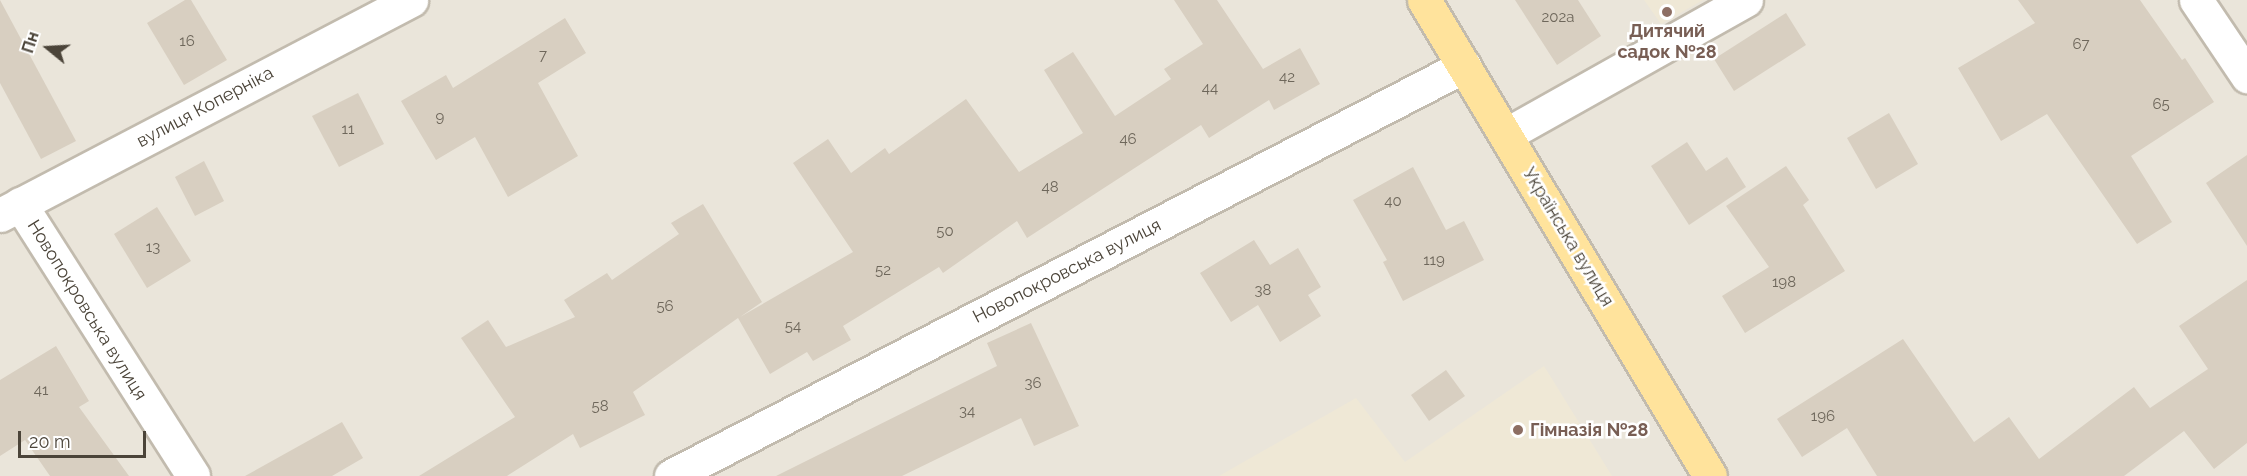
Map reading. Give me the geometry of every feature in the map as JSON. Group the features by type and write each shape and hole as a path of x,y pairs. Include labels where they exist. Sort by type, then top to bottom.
{"main road":[{"name":"Українська вулиця","path":"1424,0 1507,134 1710,476"}],"street":[{"name":"вулиця Коперніка","path":"10,209 411,0"},
{"path":"1507,134 1746,0"},
{"path":"2196,0 2247,76"},
{"name":"Новопокровська вулиця","path":"671,476 1464,66"},
{"name":"Новопокровська вулиця","path":"10,209 193,476"}],"shaded area":[{"path":"0,0 2247,0 2247,476 0,476"},
{"name":"Дитячий садок №28","path":"1644,0 1703,0 1661,24"},
{"name":"Гімназія №28","path":"1544,366 1612,476 1219,476 1356,398 1405,462"}],"building":[{"path":"0,0 76,141 41,159 0,83"},
{"path":"185,0 191,0 227,60 184,85 147,23"},
{"path":"1174,0 1217,0 1263,69 1300,48 1320,84 1274,110 1269,100 1209,138 1201,125 1027,238 1017,221 943,273 939,267 843,326 851,340 813,361 807,352 770,374 738,318 633,392 645,415 580,448 573,434 507,476 419,476 515,417 461,338 488,320 506,347 575,317 564,300 607,273 612,280 679,234 671,223 703,204 762,302 740,317 853,252 793,163 828,139 851,173 885,148 889,154 966,99 1019,172 1083,133 1044,70 1073,52 1115,116 1171,79 1164,69 1203,44"},
{"path":"1515,0 1578,0 1601,36 1557,65"},
{"path":"2018,0 2140,0 2182,60 2185,58 2214,102 2131,156 2172,222 2137,244 2047,114 2001,141 1958,68 2035,23"},
{"path":"1786,13 1806,45 1734,91 1714,59"},
{"path":"565,18 586,53 538,83 578,156 508,197 475,137 436,160 401,101 446,75 453,88"},
{"path":"358,93 384,144 339,167 312,116"},
{"path":"1889,113 1918,164 1876,189 1847,138"},
{"path":"1687,142 1706,171 1727,157 1746,187 1689,225 1651,166"},
{"path":"2247,155 2247,246 2206,183"},
{"path":"204,161 224,201 195,216 175,177"},
{"path":"1786,166 1809,200 1803,205 1845,271 1745,333 1722,296 1769,267 1726,206"},
{"path":"1413,167 1446,230 1464,221 1484,260 1403,301 1383,262 1387,260 1353,200"},
{"path":"157,207 191,261 147,288 114,234"},
{"path":"1254,240 1270,265 1298,248 1321,287 1308,295 1321,316 1280,342 1258,305 1231,322 1200,273"},
{"path":"2247,280 2247,443 2214,469 2184,431 2124,476 1877,476 1847,428 1802,457 1777,419 1903,339 1974,442 2009,417 2039,459 2134,387 2150,408 2208,369 2179,326"},
{"path":"1031,323 1079,426 1034,446 1021,418 902,476 776,476 997,366 987,343"},
{"path":"56,346 89,401 79,407 129,476 50,476 25,440 0,456 0,380"},
{"path":"1446,370 1465,396 1429,421 1411,395"},
{"path":"342,422 363,458 332,476 245,476"}],"place":[{"name":"Дитячий садок №28","path":"1667,12"},
{"name":"Гімназія №28","path":"1518,430"}]}
